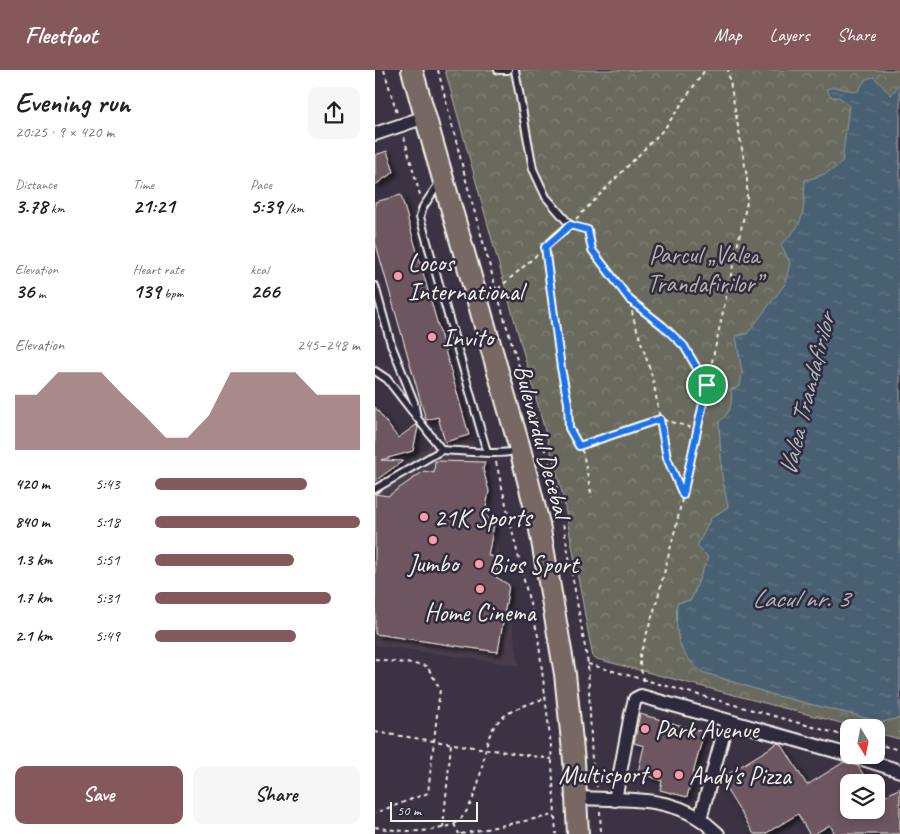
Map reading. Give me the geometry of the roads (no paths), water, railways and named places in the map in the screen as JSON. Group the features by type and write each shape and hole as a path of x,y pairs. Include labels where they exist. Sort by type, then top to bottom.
{"main road":[{"name":"Bulevardul Decebal","path":"412,70 520,450 539,524 558,626 573,747 578,834"}],"street":[{"path":"375,134 425,117"},
{"path":"615,800 631,714 637,696 840,752"},
{"path":"700,820 727,721"},
{"path":"878,764 900,771"},
{"path":"576,798 658,803 682,810 700,820 718,834"}],"lane":[{"path":"498,70 508,70"},
{"path":"515,70 533,169 545,197 570,225"},
{"path":"442,179 423,207 420,217 487,452"},
{"path":"375,286 391,344 415,402 417,418"},
{"path":"375,371 387,379 442,450"},
{"path":"375,489 442,450 513,452 520,450"}],"water":[{"name":"Lacul nr. 3","path":"874,77 891,95 900,84 900,718 885,721 885,719 870,719 774,695 702,672 687,658 677,633 677,603 691,600 708,557 697,546 711,518 728,507 722,476 719,422 730,408 732,400 731,390 740,386 742,373 736,336 747,334 785,284 790,263 781,244 795,229 802,216 805,180 825,174 842,162 849,105 839,97 832,97 826,89 835,87 857,92 866,79"}],"place":[{"name":"Locos International","path":"398,276"},
{"name":"Invito","path":"432,337"},
{"name":"21K Sports","path":"424,517"},
{"name":"Jumbo","path":"433,540"},
{"name":"Bios Sport","path":"479,564"},
{"name":"Home Cinema","path":"480,589"},
{"name":"Park Avenue","path":"645,729"},
{"name":"Multisport","path":"657,774"},
{"name":"Andy's Pizza","path":"679,775"}],"park label":[{"name":"Parcul „Valea Trandafirilor”","path":"704,268"}],"water label":[{"name":"Valea Trandafirilor","path":"806,395"}]}
